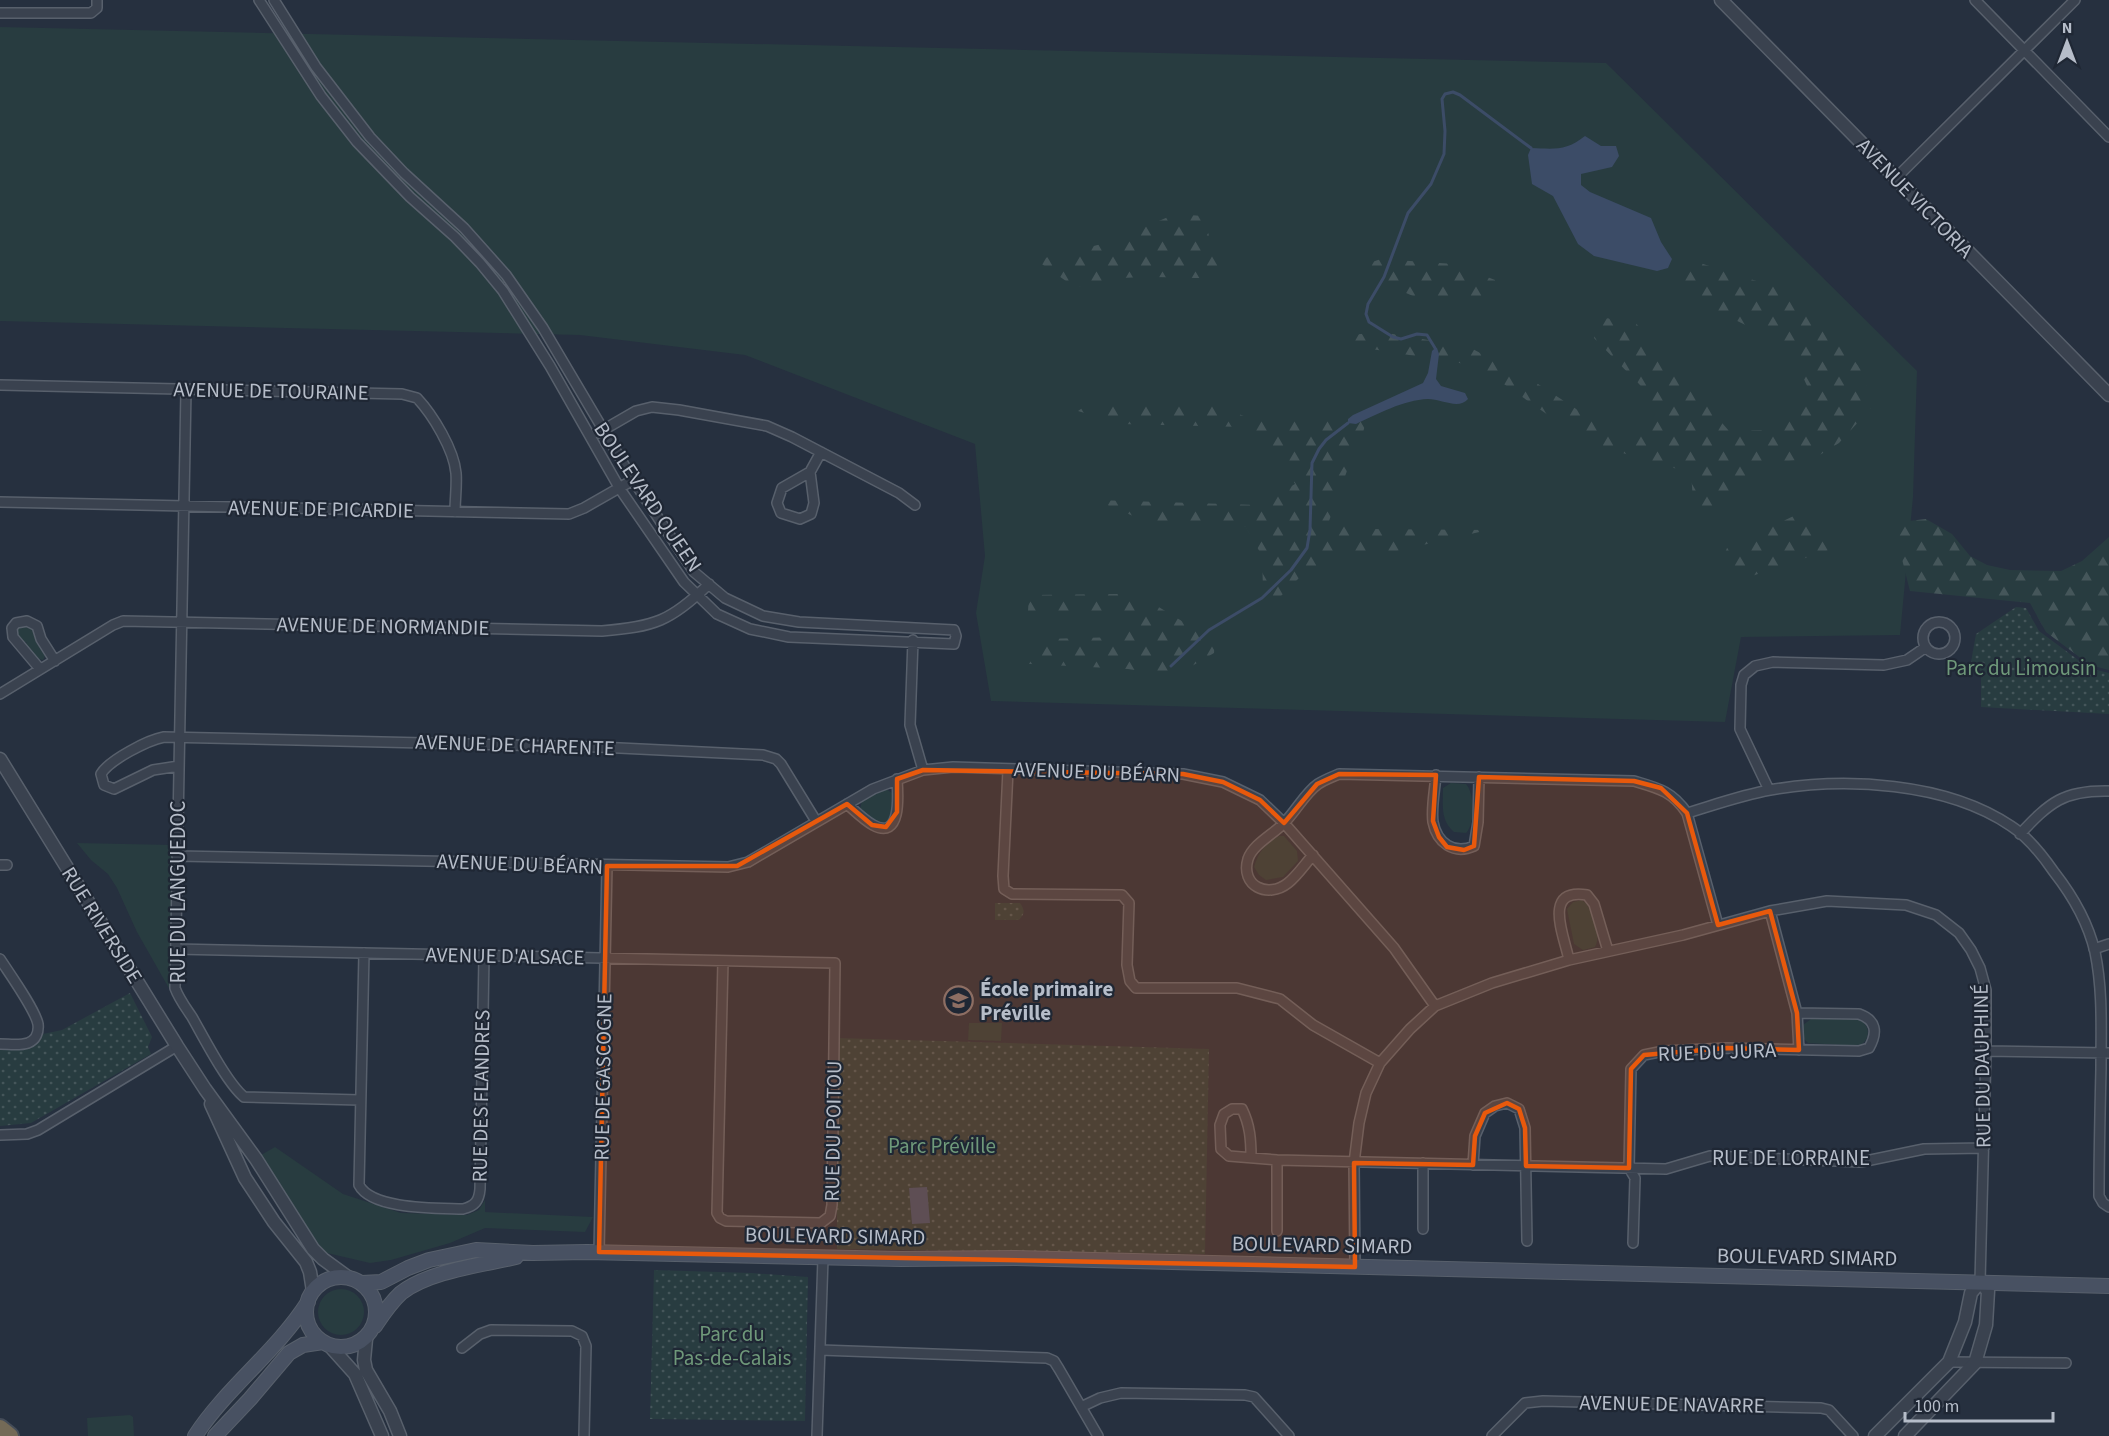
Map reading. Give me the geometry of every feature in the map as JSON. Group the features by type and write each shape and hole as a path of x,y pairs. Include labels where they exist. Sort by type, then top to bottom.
{"highway":[{"path":"0,1428 10,1436"}],"main road":[{"name":"BOULEVARD SIMARD","path":"355,1281 384,1281 420,1263 476,1250 823,1258 1014,1258 2109,1286"},
{"name":"BOULEVARD SIMARD","path":"369,1334 393,1301 412,1287 448,1273 533,1253"},
{"path":"195,1436 222,1402 284,1337 320,1283 337,1277 355,1281 370,1293 375,1304 375,1318 369,1334 360,1343 349,1347 326,1343 303,1345 289,1353 215,1436"},
{"path":"311,1296 307,1310 309,1324 315,1335 326,1343"}],"street":[{"name":"BOULEVARD QUEEN","path":"259,0 265,11 321,96 357,142 480,263 513,305 620,489 684,582 717,614 750,630 789,637 954,644 956,636 954,630 799,622 764,616 725,598 694,572 602,430 543,328 506,275 489,254 404,173 354,118 316,67 275,2 265,11"},
{"name":"AVENUE VICTORIA","path":"1721,0 2109,395"},
{"path":"1975,0 2109,136"},
{"path":"1896,178 2075,0"},
{"path":"0,13 84,14 91,13 97,4"},
{"path":"531,336 543,328"},
{"name":"AVENUE DE TOURAINE","path":"0,385 402,394 417,398 440,432 453,463 456,472 455,512"},
{"name":"RUE DU LANGUEDOC","path":"186,390 174,981 178,996 240,1095 250,1098 360,1100"},
{"path":"591,437 636,411 652,407 752,422 767,426 821,452 891,488 915,505"},
{"path":"810,472 814,503 811,514 800,519 781,513 777,503 782,488 810,472 821,452"},
{"name":"AVENUE DE PICARDIE","path":"0,502 569,514 620,489 633,480"},
{"name":"AVENUE DE NORMANDIE","path":"0,694 119,622 602,631 637,628 666,619 709,584"},
{"path":"40,669 13,637 12,628 16,623 27,621 37,626 41,639 55,661"},
{"path":"913,629 910,725 923,770"},
{"path":"1768,790 1740,729 1741,686 1744,675 1755,666 1773,662 1884,665 1907,660 1926,647"},
{"path":"179,738 164,737 147,742 104,769 101,774 104,785 114,789 153,770 179,766"},
{"name":"AVENUE DE CHARENTE","path":"179,738 599,747 770,756 781,764 816,821"},
{"name":"RUE RIVERSIDE","path":"0,759 177,1046 256,1159 310,1245 323,1259 355,1281"},
{"name":"AVENUE DU BÉARN","path":"177,856 715,868 737,866 748,862 847,804 897,779 923,770 953,767 1183,774 1223,782 1260,800 1313,855 1394,948 1436,1006"},
{"path":"1008,770 1003,876 1005,889 1012,894 1122,895 1129,903 1127,965 1130,981 1136,988 1237,988 1280,999 1313,1025 1380,1063"},
{"path":"1313,855 1288,884 1275,889 1259,889 1250,882 1247,871 1248,857 1284,823 1317,784 1339,774 1634,781 1660,788 1678,801 1687,813 1718,925"},
{"path":"1436,775 1433,821 1439,837 1447,847 1464,850 1474,846 1478,822 1479,777"},
{"path":"847,804 872,825 878,827 891,825 897,813 897,779"},
{"path":"1687,813 1768,790 1809,785 1881,785 1938,794 1979,808 2012,826 2044,858 2075,898 2094,949 2101,986 2105,1053 2099,1196 2109,1207"},
{"path":"2020,834 2043,809 2058,799 2074,793 2109,791"},
{"name":"RUE DE GASCOGNE","path":"598,1252 607,866"},
{"path":"1569,960 1558,910 1561,901 1574,893 1587,895 1594,904 1608,951"},
{"name":"RUE DU DAUPHINÉ","path":"1355,1267 1354,1163 1359,1123 1366,1093 1380,1063 1410,1029 1436,1006 1492,983 1569,960 1718,925 1770,910 1827,901 1906,904 1936,915 1959,933 1980,968 1986,990 1986,1051 1980,1282"},
{"name":"RUE DU JURA","path":"1770,910 1797,1013 1799,1050"},
{"path":"2094,949 2109,944"},
{"name":"AVENUE D'ALSACE","path":"175,949 835,963"},
{"name":"RUE DES FLANDRES","path":"364,953 359,1185 368,1194 405,1207 463,1209 476,1203 480,1189 484,956"},
{"path":"0,959 37,1021 37,1034 31,1041 24,1044 0,1044"},
{"name":"RUE DU POITOU","path":"723,961 717,1213 726,1221 814,1224 826,1221 830,1216 832,1205 835,963"},
{"name":"RUE DU JURA","path":"1633,1243 1635,1178 1629,1168 1631,1070 1644,1055 1664,1051 1727,1048 1859,1051 1869,1048 1874,1038 1874,1025 1868,1017 1859,1014 1797,1013"},
{"path":"0,1135 38,1130 177,1046"},
{"path":"1986,1051 2105,1053"},
{"name":"RUE RIVERSIDE","path":"205,1089 245,1178 274,1222 306,1262 311,1276 311,1296"},
{"path":"1473,1165 1475,1136 1485,1113 1495,1106 1507,1103 1519,1109 1525,1128 1527,1241"},
{"name":"RUE DE LORRAINE","path":"1251,1157 1248,1121 1242,1109 1232,1109 1224,1114 1220,1125 1221,1149 1229,1156 1277,1160 1666,1169 1710,1156 1861,1162 1924,1149 1984,1149"},
{"path":"1277,1160 1277,1232"},
{"path":"1423,1163 1423,1229"},
{"path":"817,1436 823,1258"},
{"path":"1875,1436 1949,1362 1965,1322 1971,1293 1980,1282 1988,1291 1986,1324 1975,1363 1905,1436"},
{"path":"462,1348 480,1334 491,1330 572,1331 582,1336 586,1346 584,1436"},
{"path":"369,1334 364,1360 366,1370 390,1412 400,1436"},
{"path":"326,1343 355,1374 382,1436"},
{"path":"820,1350 1047,1358 1054,1361 1098,1436"},
{"path":"1949,1362 2066,1363"},
{"path":"1081,1407 1100,1398 1121,1393 1245,1395 1254,1397 1289,1436"},
{"name":"AVENUE DE NAVARRE","path":"1492,1436 1525,1403 1544,1401 1821,1408 1829,1410 1853,1436"}],"highlighted area":[{"path":"923,770 1183,774 1223,782 1260,800 1284,823 1317,784 1339,774 1436,775 1433,821 1439,837 1447,847 1464,850 1474,846 1479,777 1634,781 1661,788 1687,813 1718,925 1770,911 1797,1013 1799,1050 1727,1048 1644,1055 1631,1069 1629,1168 1526,1166 1525,1128 1519,1109 1507,1103 1485,1113 1475,1136 1473,1165 1354,1163 1355,1267 599,1252 607,866 737,866 847,804 872,825 886,827 897,812 897,779"}],"green space":[{"path":"0,27 1606,63 1917,371 1913,497 1900,635 1741,637 1725,722 991,701 976,613 985,556 975,444 745,355 580,335 0,321"},
{"path":"1175,214 1203,216 1213,249 1223,261 1219,272 1209,278 1125,278 1076,288 1036,260 1110,242"},
{"path":"1381,259 1454,264 1495,280 1496,298 1420,299 1378,281 1366,264"},
{"path":"1700,263 1785,290 1827,327 1865,374 1871,408 1839,443 1815,458 1763,464 1706,521 1694,513 1691,473 1609,449 1548,415 1478,366 1359,347 1351,335 1381,332 1469,347 1538,384 1625,441 1659,415 1640,385 1594,338 1604,318 1634,321 1729,431 1767,430 1808,388 1789,346 1692,299 1674,278"},
{"path":"1091,402 1217,405 1251,419 1366,421 1359,448 1348,468 1329,521 1344,526 1370,529 1488,530 1388,553 1351,552 1307,570 1274,603 1263,589 1262,556 1246,527 1150,523 1095,500 1258,505 1295,484 1277,452 1244,427 1121,424 1078,411"},
{"path":"1802,512 1831,532 1838,547 1752,576 1718,570 1727,548"},
{"path":"1926,519 1952,534 1970,556 1987,565 2010,570 2061,571 2082,561 2109,537 2109,670 2090,665 2046,632 2030,603 1910,591 1898,543 1900,522"},
{"path":"1118,594 1157,606 1215,641 1214,653 1175,676 1128,669 1013,663 1042,639 1120,637 1131,627 1127,613 1028,611 1029,595"},
{"name":"Parc du Limousin","path":"2016,607 2026,608 2039,631 2089,668 2109,673 2109,714 1981,707 1981,671 1971,662 1976,634"},
{"path":"22,626 32,629 36,642 45,656 43,660 39,659 25,644 27,642 23,642 17,634 16,629"},
{"path":"1451,783 1466,784 1471,795 1472,816 1466,833 1454,832 1444,817 1443,788"},
{"path":"886,789 892,793 895,810 889,821 876,821 860,809 862,801"},
{"path":"1279,836 1284,836 1297,851 1298,861 1283,877 1266,880 1254,867 1263,849"},
{"path":"77,843 173,845 170,990 137,932 117,888 108,874 91,860"},
{"path":"1582,900 1590,909 1597,929 1595,947 1583,950 1574,944 1567,909 1573,902"},
{"path":"995,903 1020,903 1023,914 1019,920 995,920"},
{"path":"130,993 152,1037 148,1047 151,1054 31,1123 0,1126 0,1047 33,1046 43,1034 62,1030"},
{"path":"1811,1019 1858,1019 1865,1024 1868,1036 1859,1046 1808,1043 1802,1037 1803,1025"},
{"path":"969,1023 1002,1023 1001,1041 968,1040"},
{"name":"Parc Préville","path":"837,1038 1209,1049 1205,1254 837,1249"},
{"path":"275,1147 343,1194 401,1213 467,1215 479,1210 485,1200 485,1212 593,1217 585,1232 485,1228 450,1243 391,1260 370,1263 327,1253 318,1244 261,1155"},
{"name":"Parc du Pas-de-Calais","path":"654,1270 808,1277 805,1421 650,1419"},
{"path":"341,1289 357,1296 364,1312 357,1328 341,1335 325,1328 318,1312 325,1296"},
{"path":"130,1415 133,1417 134,1436 88,1436 87,1418"}],"water":[{"path":"1585,136 1601,146 1616,146 1619,156 1612,167 1581,174 1581,185 1590,192 1651,218 1661,242 1672,259 1668,268 1657,271 1594,256 1578,244 1553,196 1532,184 1528,155 1531,148 1566,147"},
{"path":"1435,348 1439,354 1436,379 1441,386 1465,393 1468,399 1460,404 1433,399 1409,402 1356,424 1348,423 1348,419 1353,415 1423,383 1428,373 1432,351"},
{"path":"927,1187 930,1223 912,1224 909,1188"}],"waterway":[{"path":"1435,348 1427,335 1417,334 1401,339 1393,337 1369,322 1366,314 1368,304 1384,277 1408,213 1431,184 1444,154 1445,131 1442,99 1445,94 1453,92 1460,95 1531,148"},
{"path":"1171,666 1209,630 1262,598 1291,570 1307,548 1310,530 1312,463 1326,440 1348,423"}],"place":[{"name":"École primaire Préville","path":"959,1001"}]}
